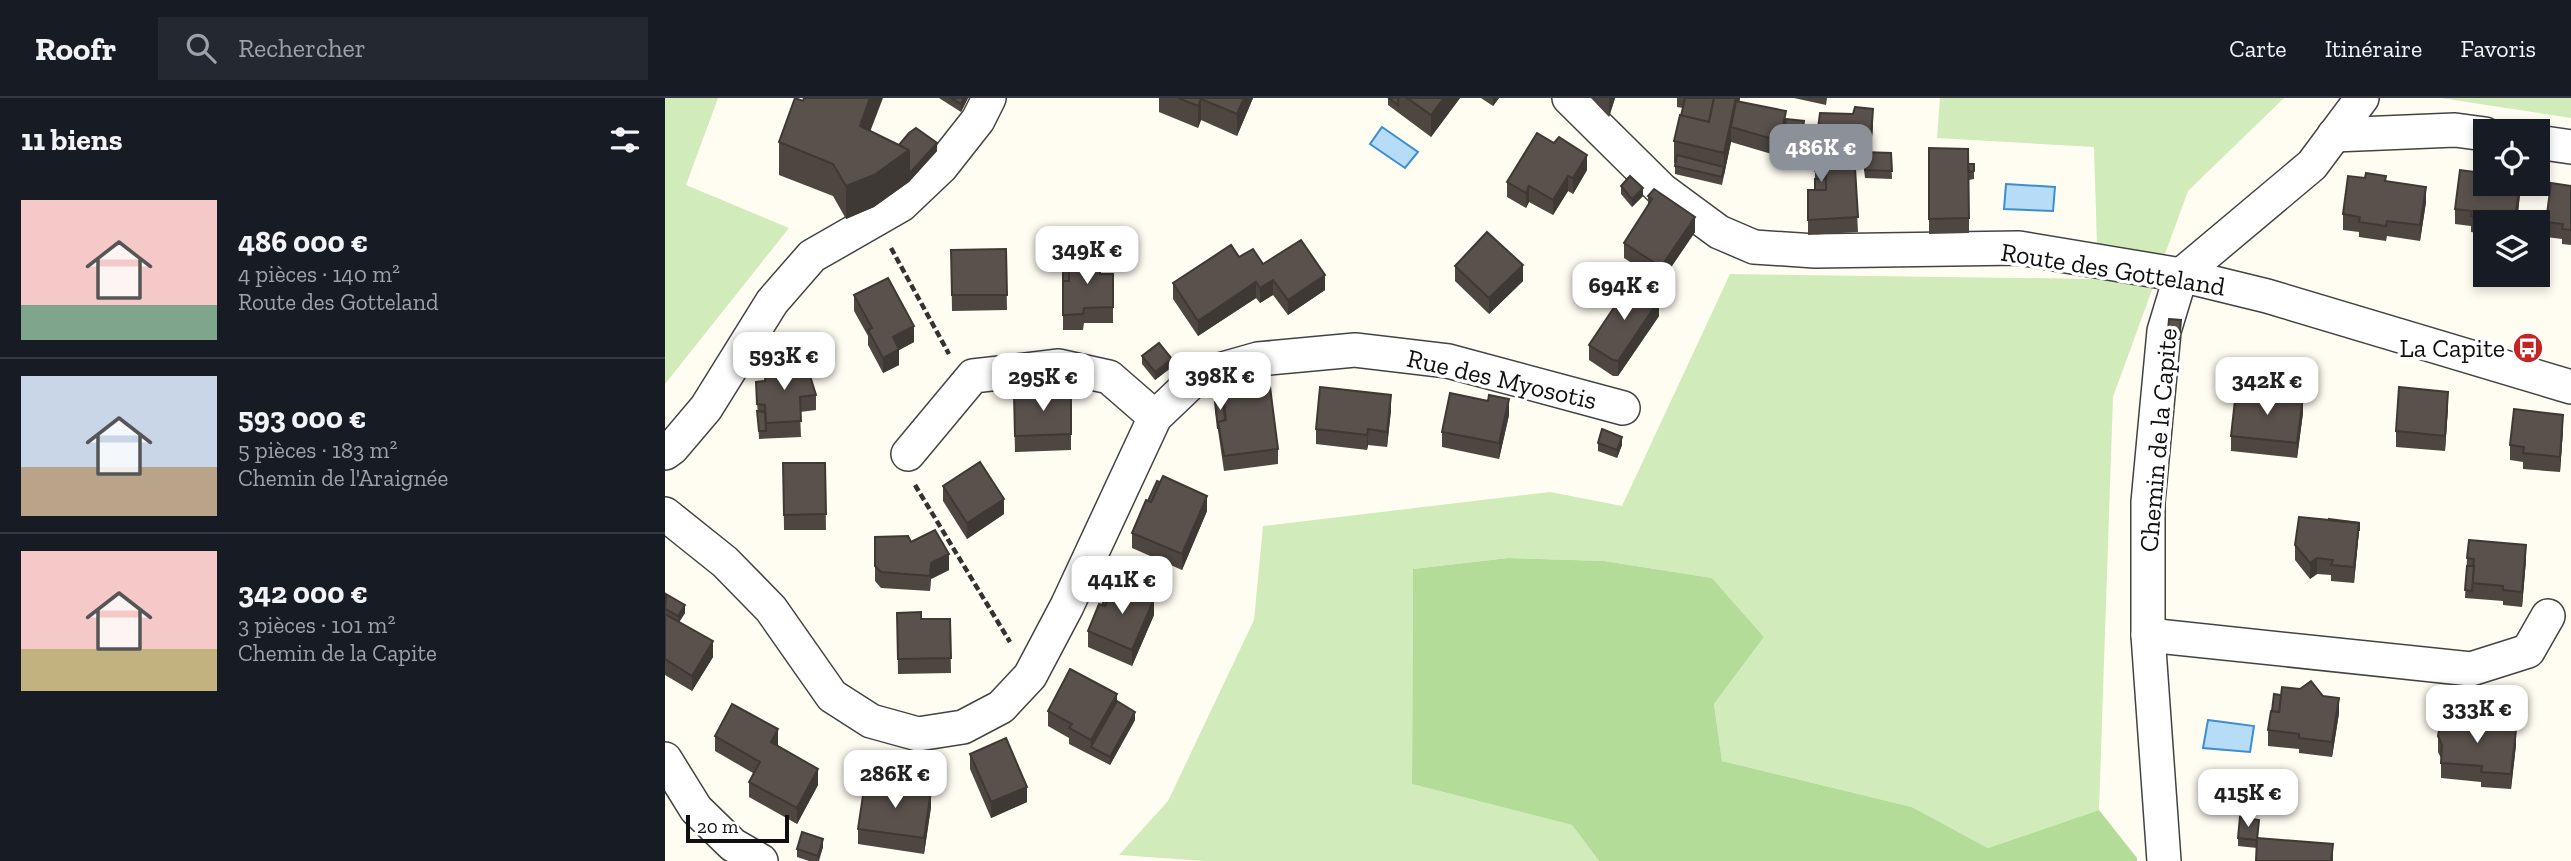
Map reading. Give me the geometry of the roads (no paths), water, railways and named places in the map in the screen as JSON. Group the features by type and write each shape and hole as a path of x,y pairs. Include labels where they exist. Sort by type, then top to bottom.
{"street":[{"path":"665,453 673,448 706,408 772,302 812,256 901,205 941,167 978,120 989,98"},
{"name":"Route des Gotteland","path":"1569,98 1661,190 1719,232 1754,247 1815,251 2019,248 2181,275 2267,296 2571,387"},
{"path":"2181,275 2312,165 2361,98"},
{"path":"2334,135 2455,130 2473,132"},
{"path":"2550,144 2571,147"},
{"name":"Chemin de la Capite","path":"2164,861 2148,635 2148,502 2164,331 2181,275"},
{"name":"Rue des Myosotis","path":"665,514 725,562 771,609 832,696 871,721 918,734 963,727 1001,707 1030,676 1067,606 1155,417 1198,376 1258,359 1355,350 1448,361 1623,408"},
{"path":"908,454 973,376 1059,366 1109,377 1155,417"},
{"path":"2148,635 2471,669 2528,650 2549,617"},
{"path":"665,759 696,808 733,845 761,861"}],"water":[{"path":"1382,127 1418,152 1405,168 1370,144"},
{"path":"2006,184 2055,187 2053,211 2004,209"},
{"path":"2208,720 2254,726 2250,752 2203,748"}],"place":[{"name":"La Capite","path":"2528,348"}]}
